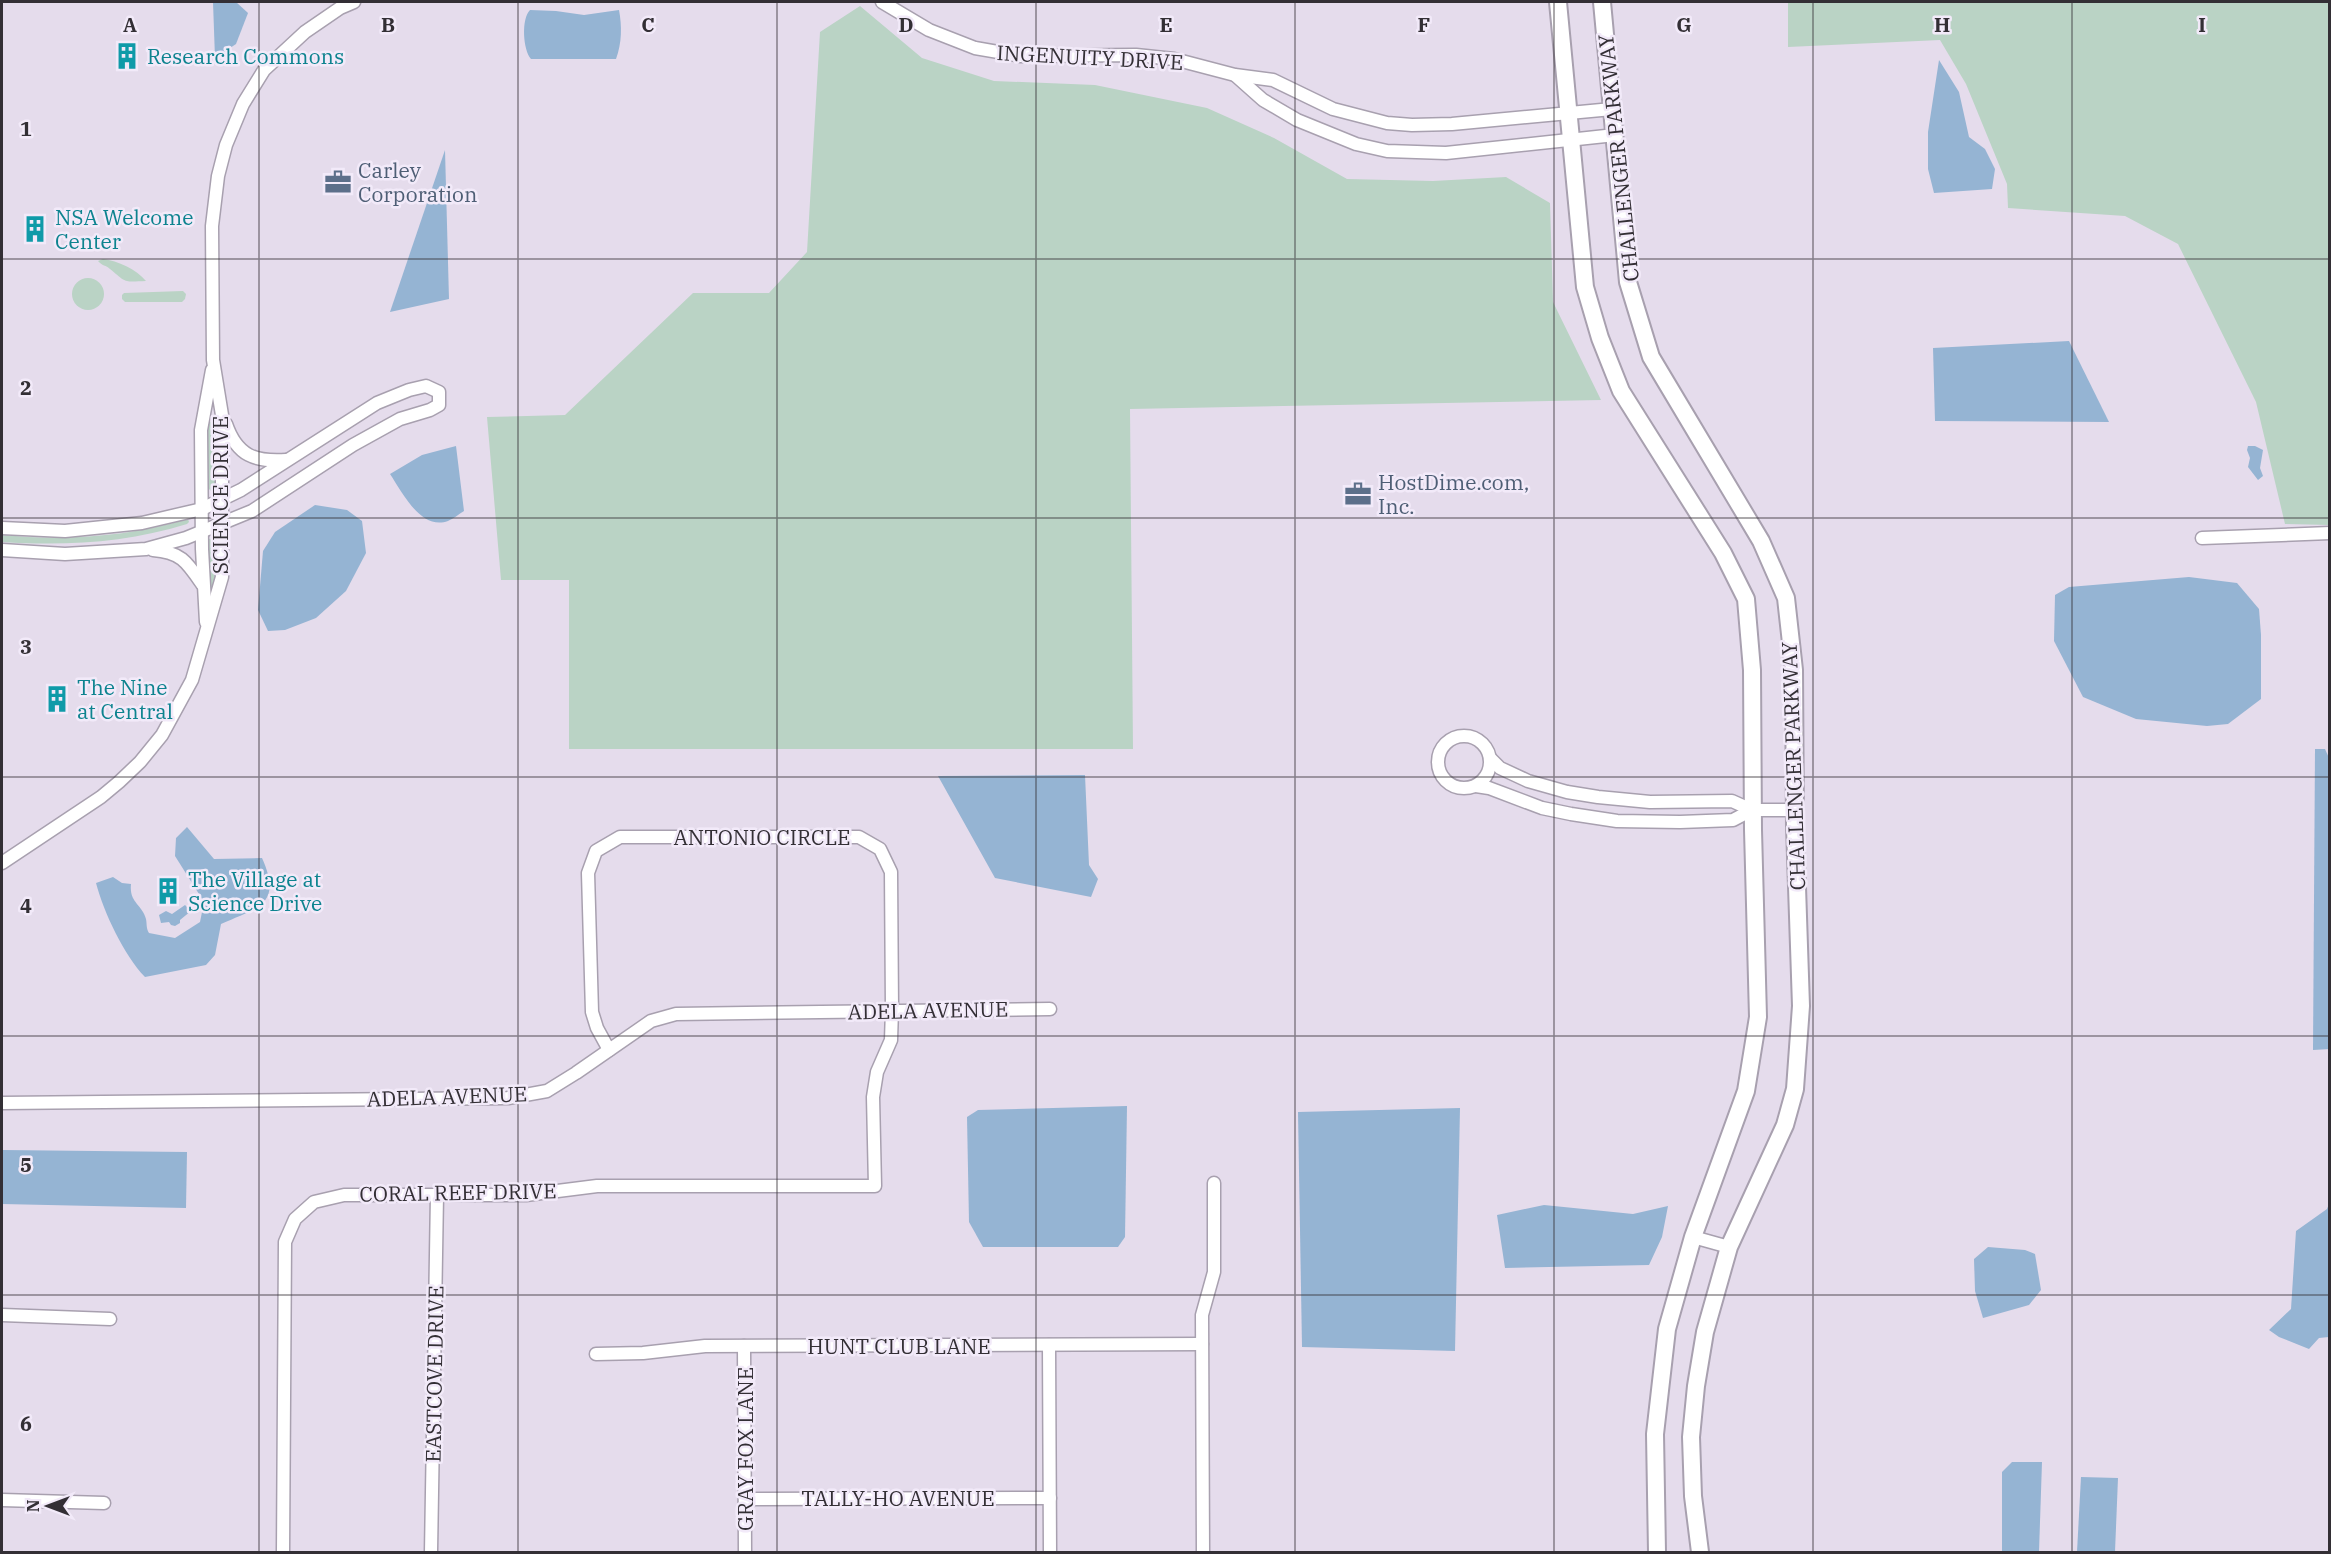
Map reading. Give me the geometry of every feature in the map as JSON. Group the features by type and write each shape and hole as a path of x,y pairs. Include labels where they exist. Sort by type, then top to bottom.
{"main road":[{"name":"CHALLENGER PARKWAY","path":"1558,2 1585,287 1600,338 1621,391 1724,553 1746,599 1752,670 1752,810 1758,1017 1746,1091 1693,1237 1666,1341 1655,1434 1657,1552"},
{"name":"CHALLENGER PARKWAY","path":"1602,2 1628,282 1651,357 1761,541 1786,598 1794,670 1795,810 1801,1006 1795,1089 1785,1125 1729,1247 1705,1332 1691,1437 1700,1552"}],"street":[{"name":"SCIENCE DRIVE","path":"2,863 101,797 140,762 162,735 192,680 222,577 222,415 213,360 212,226 218,176 226,145 243,104 264,70 305,32 340,8 354,2"},
{"name":"INGENUITY DRIVE","path":"882,2 918,25 939,35 987,51 1042,57 1155,57 1204,65 1235,75 1273,80 1333,109 1362,118 1399,124 1452,124 1612,109"},
{"name":"INGENUITY DRIVE","path":"1235,75 1263,100 1298,120 1356,144 1387,151 1432,154 1615,135"},
{"name":"SCIENCE DRIVE","path":"207,629 203,585 201,430 213,360"},
{"path":"2,528 65,531 142,523 202,509 222,500 377,403 426,386 439,392 440,405 400,419 353,445 252,511 202,532 146,549"},
{"path":"222,415 231,438 244,452 266,461 288,460"},
{"path":"2202,538 2330,533"},
{"path":"2,550 65,554 146,549 169,551 177,554 192,568 203,585"},
{"path":"1752,810 1733,820 1617,821 1552,810 1489,788 1476,786 1457,788 1444,780 1438,770 1437,762 1442,746 1454,738 1468,736 1478,740 1486,748 1490,758 1500,768 1519,777 1567,792 1624,800 1732,801 1752,810 1795,810"},
{"path":"1476,786 1487,775 1490,758"},
{"name":"ANTONIO CIRCLE","path":"609,1050 597,1028 592,1012 588,873 596,851 620,837 859,837 880,849 891,872 891,1040 877,1072 873,1097"},
{"name":"ADELA AVENUE","path":"2,1103 508,1098 547,1091 651,1021 676,1014 1050,1009"},
{"name":"CORAL REEF DRIVE","path":"283,1552 285,1242 295,1219 314,1202 344,1195 526,1195 597,1186 875,1186 873,1097"},
{"path":"1203,1552 1203,1305 1214,1272 1214,1183"},
{"name":"EASTCOVE DRIVE","path":"431,1552 437,1195"},
{"path":"1693,1237 1729,1247"},
{"path":"2,1315 110,1319"},
{"name":"HUNT CLUB LANE","path":"596,1354 643,1353 705,1346 1202,1344"},
{"path":"1049,1345 1050,1552"},
{"name":"GRAY FOX LANE","path":"744,1346 746,1552"},
{"name":"TALLY-HO AVENUE","path":"746,1499 1050,1498"},
{"path":"2,1500 104,1503"}],"green space":[{"path":"1788,2 2329,2 2329,525 2285,524 2256,402 2178,244 2125,216 2008,208 2007,184 1966,84 1940,40 1788,47"},
{"path":"860,6 922,58 994,81 1095,85 1207,108 1274,138 1347,179 1433,181 1506,177 1550,203 1553,302 1601,400 1130,409 1133,749 569,749 569,580 501,580 487,417 565,415 693,293 769,293 807,252 820,32"},
{"path":"103,259 126,266 146,281 123,279 98,261"},
{"path":"88,278 99,283 104,294 99,305 88,310 77,305 72,294 77,283"},
{"path":"183,291 186,294 182,302 125,302 122,299 124,293"},
{"path":"214,420 217,425 217,488 212,492 208,488 208,423"},
{"path":"188,519 187,524 164,530 95,542 49,544 2,542 2,535 49,538 119,534"},
{"path":"216,538 218,542 217,581 209,601 207,545 209,539"}],"water":[{"path":"213,2 236,2 248,13 236,44 215,58"},
{"path":"530,10 584,15 619,10 621,34 616,59 531,59 526,49 524,34 525,20"},
{"path":"1939,60 1959,92 1969,137 1985,149 1995,169 1992,189 1934,193 1928,169 1928,132"},
{"path":"445,150 449,299 390,312"},
{"path":"2069,341 2109,422 1935,421 1933,348"},
{"path":"456,446 464,511 448,521 438,523 429,520 413,508 390,474 422,455"},
{"path":"2248,446 2255,446 2263,450 2260,468 2263,476 2258,480 2248,467 2250,458"},
{"path":"315,505 347,510 362,521 366,553 346,591 316,618 285,630 268,631 258,610 263,551 275,532"},
{"path":"2189,577 2237,583 2259,609 2261,699 2228,724 2207,726 2136,719 2083,697 2054,641 2055,595 2069,587"},
{"path":"2315,749 2325,749 2329,758 2330,1049 2313,1050"},
{"path":"1085,775 1089,865 1098,879 1091,897 995,878 938,776"},
{"path":"187,827 214,859 262,858 270,886 268,895 256,908 221,924 215,955 206,965 145,977 116,933 96,883 113,877 122,883 131,884 132,895 144,914 149,933 175,938 200,922 204,902 175,856 176,838"},
{"path":"185,905 191,911 180,920 180,923 175,926 169,922 161,923 159,915 166,911 172,914"},
{"path":"1127,1106 1125,1237 1118,1247 983,1247 969,1222 967,1117 978,1110"},
{"path":"1460,1108 1455,1351 1302,1347 1298,1112"},
{"path":"2,1150 187,1152 186,1208 2,1204"},
{"path":"2329,1204 2329,1337 2319,1338 2309,1349 2279,1337 2269,1330 2291,1309 2296,1231 2327,1209"},
{"path":"1544,1205 1633,1214 1668,1206 1662,1237 1649,1265 1505,1268 1497,1215"},
{"path":"1988,1247 2025,1250 2035,1254 2041,1290 2029,1305 1983,1318 1975,1291 1974,1259"},
{"path":"2012,1462 2042,1462 2039,1552 2002,1552 2002,1472"},
{"path":"2081,1477 2118,1478 2115,1552 2077,1552"}],"place":[{"name":"Research Commons","path":"127,56"},
{"name":"Carley Corporation","path":"338,182"},
{"name":"NSA Welcome Center","path":"35,229"},
{"name":"HostDime.com, Inc.","path":"1358,494"},
{"name":"The Nine at Central","path":"57,699"},
{"name":"The Village at Science Drive","path":"168,891"}]}
